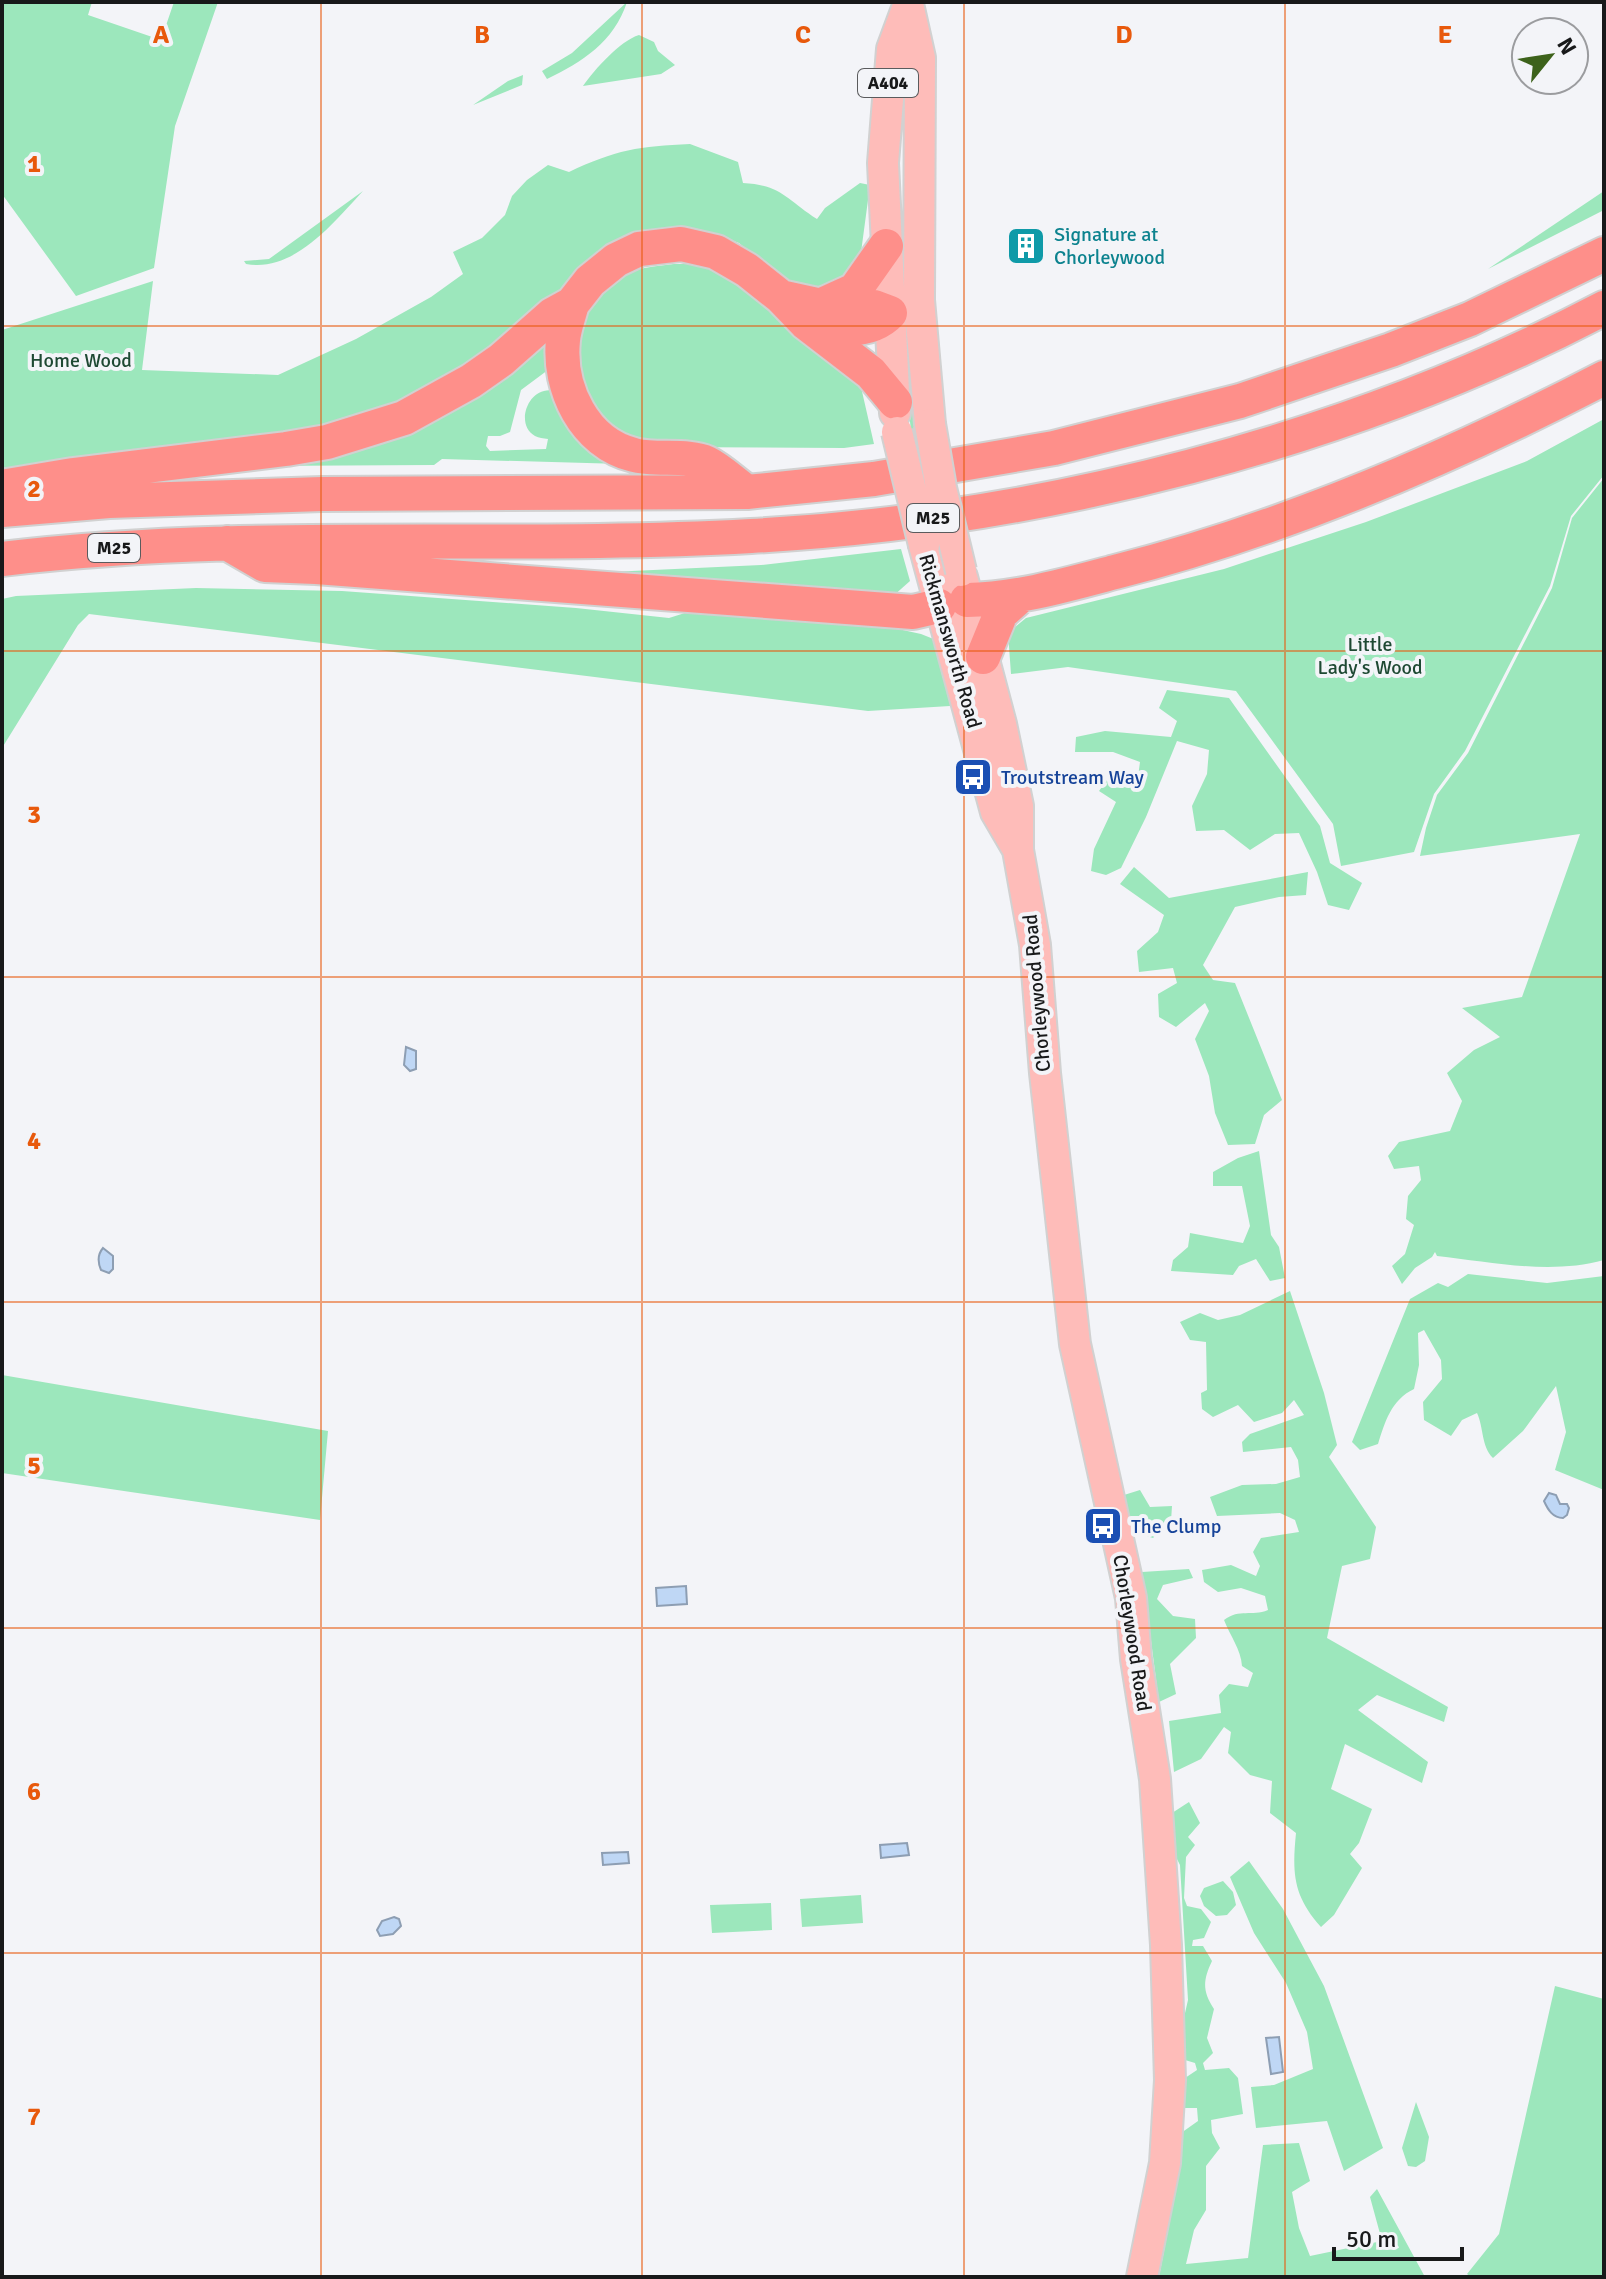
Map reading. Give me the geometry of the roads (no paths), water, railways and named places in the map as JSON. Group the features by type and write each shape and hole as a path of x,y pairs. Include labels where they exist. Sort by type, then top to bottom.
{"highway":[{"path":"747,492 705,462 634,456 613,447 586,424 566,384 563,337 572,304 590,281 616,260 639,249 681,244 716,252 833,329 875,325 890,313"},
{"path":"814,314 855,290 886,246"},
{"path":"2,510 109,501 277,495 747,492 874,479 1054,448 1240,401 1391,350 1470,319 1604,254"},
{"path":"2,487 73,475 286,449 367,431 404,418 471,381 501,360 552,315 572,304"},
{"name":"M25","path":"2,559 83,549 227,543 739,537 972,514 1181,468 1315,428 1485,364 1604,308"},
{"path":"814,314 871,373 896,417"},
{"path":"227,543 265,565 913,612 956,593 1019,597 1180,556 1421,466 1604,378"},
{"path":"983,657 1001,613 1019,597"}],"main road":[{"name":"Rickmansworth Road","path":"908,4 920,58 920,338 930,424 956,593 996,812 1018,850"},
{"name":"Rickmansworth Road","path":"908,4 892,49 883,163 896,417 933,546 983,657 1018,806 1018,850"},
{"path":"918,215 906,259 901,300 890,313 912,325 920,338"},
{"path":"933,546 941,488"},
{"name":"Chorleywood Road","path":"1018,850 1035,945 1045,1073 1075,1344 1131,1598 1136,1659 1155,1779 1166,1945 1170,2080 1165,2163 1142,2277"}],"water":[{"path":"406,1047 416,1051 416,1069 410,1071 404,1065"},
{"path":"103,1248 113,1256 113,1269 109,1273 101,1270 99,1265"},
{"path":"1549,1493 1556,1495 1560,1504 1567,1504 1567,1515 1563,1518 1554,1515 1547,1507 1544,1501"},
{"path":"686,1586 687,1604 657,1606 656,1588"},
{"path":"907,1843 909,1855 881,1858 880,1845"},
{"path":"628,1852 629,1863 603,1865 602,1853"},
{"path":"394,1917 399,1919 401,1926 393,1934 380,1936 377,1930 382,1921"},
{"path":"1279,2037 1283,2072 1271,2074 1266,2038"}],"place":[{"name":"Signature at Chorleywood","path":"1026,246"},
{"name":"Troutstream Way","path":"973,777"},
{"name":"The Clump","path":"1103,1526"}],"park label":[{"name":"Home Wood","path":"81,360"},
{"name":"Little Lady's Wood","path":"1370,656"}]}
